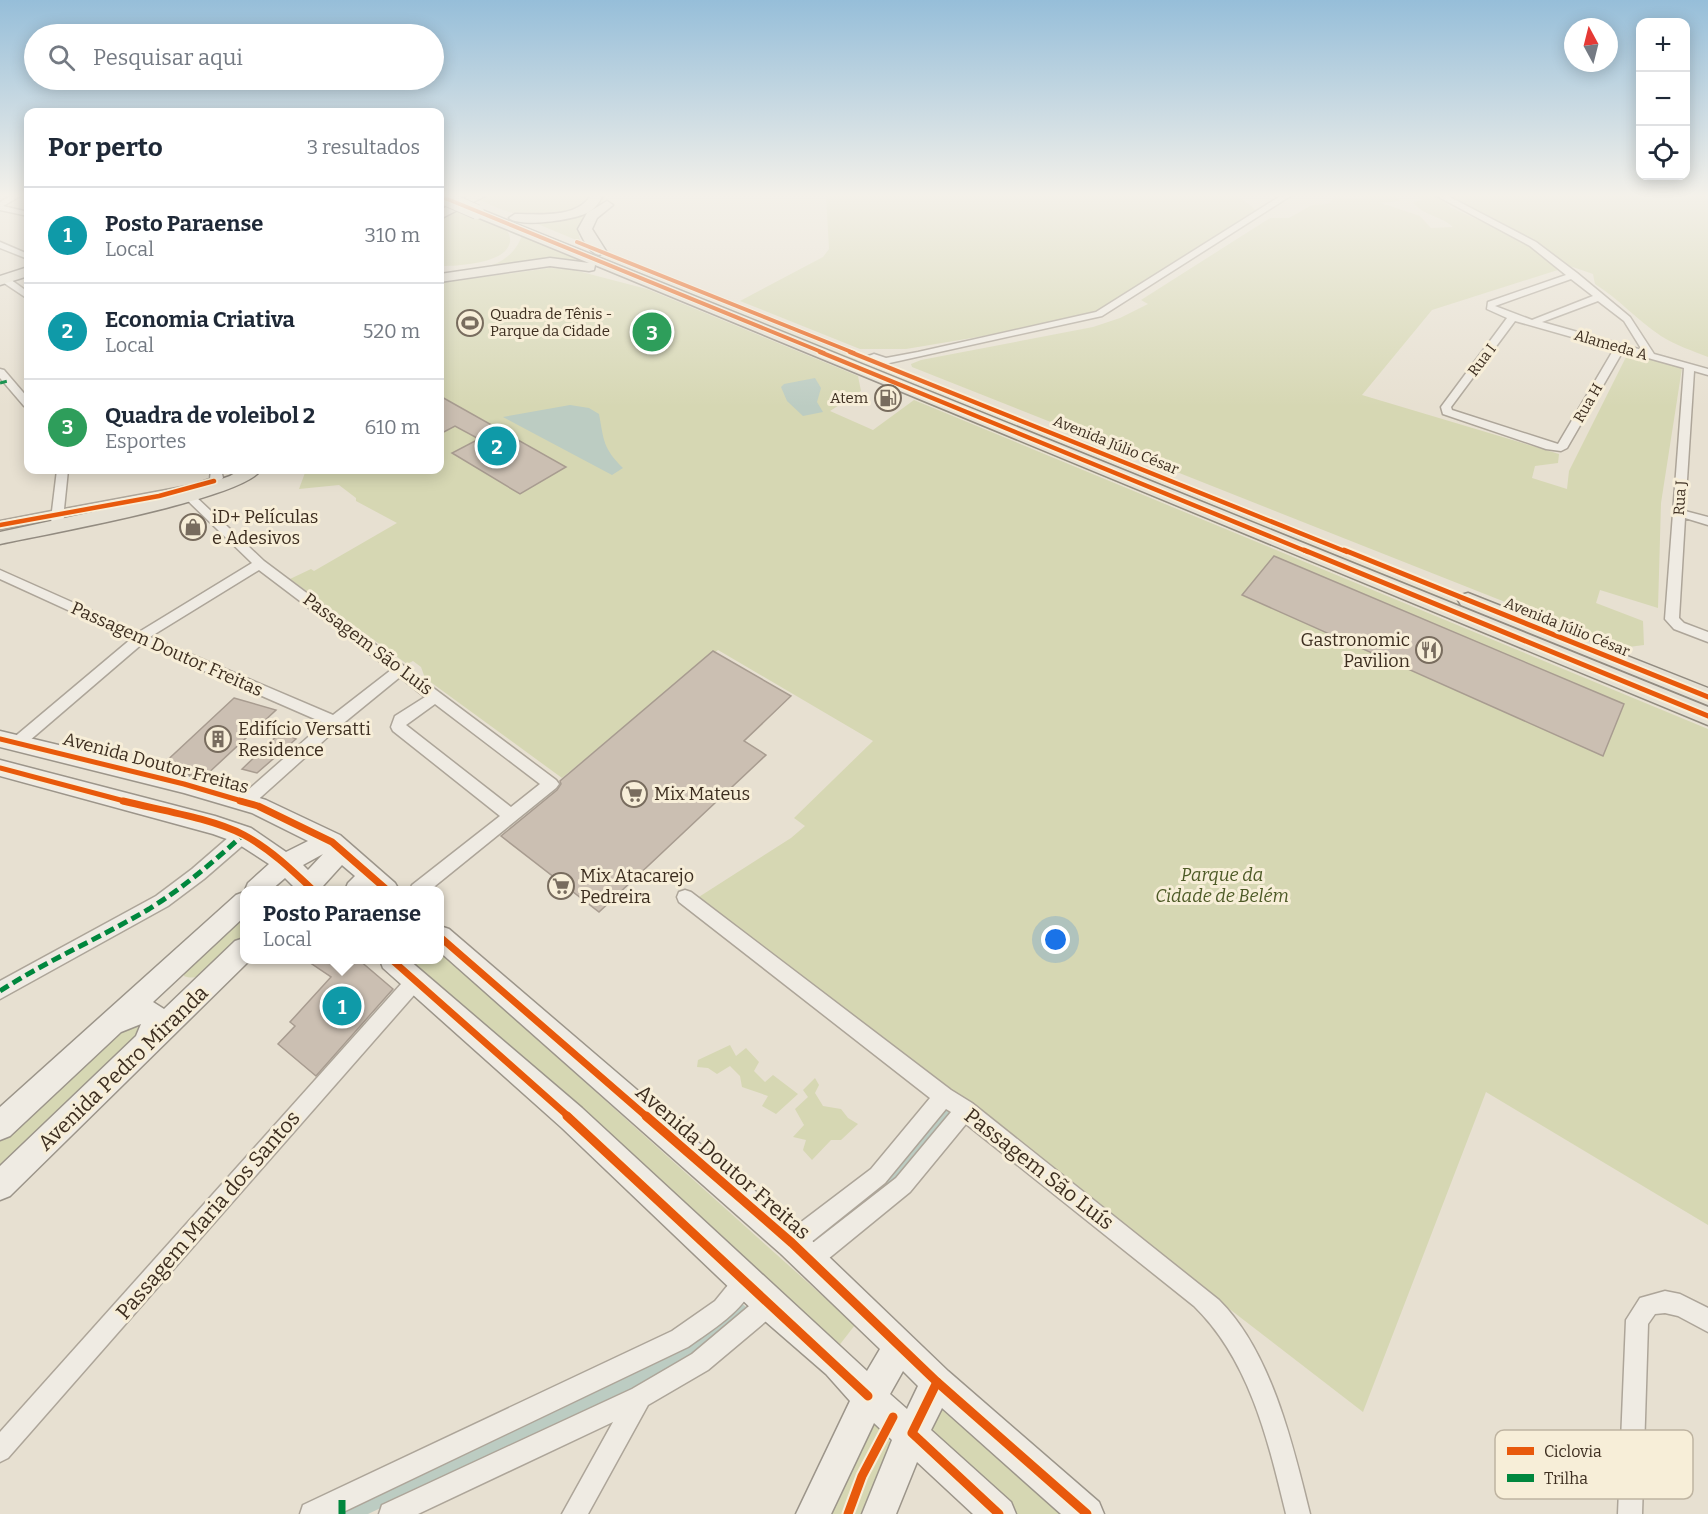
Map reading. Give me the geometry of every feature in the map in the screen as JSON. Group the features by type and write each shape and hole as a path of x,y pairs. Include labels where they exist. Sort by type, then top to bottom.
{"main road":[{"path":"444,270 478,266"},
{"path":"444,277 524,266"},
{"path":"585,266 666,289"},
{"name":"Avenida Júlio César","path":"599,266 666,289 1708,716"},
{"name":"Avenida Júlio César","path":"638,266 1708,697"},
{"path":"2,280 24,272"},
{"path":"0,538 57,520 190,496 236,480 246,474"},
{"name":"Avenida Doutor Freitas","path":"9,741 245,802 334,844 371,886"},
{"path":"0,768 215,825 243,835 285,863 305,886"},
{"path":"261,886 285,863 311,847 334,844 333,861 311,886"},
{"name":"Avenida Pedro Miranda","path":"0,1126 240,906"},
{"name":"Avenida Doutor Freitas","path":"444,940 801,1252 937,1382 1087,1514"},
{"name":"Avenida Pedro Miranda","path":"0,1186 240,953"},
{"path":"187,956 177,973 178,986 196,987 217,976"},
{"path":"397,964 572,1118 745,1282 837,1363 868,1396 999,1514"},
{"path":"108,1026 133,1014 144,1011 152,1013 155,1017 154,1028 142,1049"},
{"path":"813,1514 868,1396 900,1347"},
{"path":"879,1514 912,1434 937,1382"}],"street":[{"path":"868,358 874,357 885,361 918,356 1099,314 1176,266"},
{"path":"1562,266 1627,319 1650,356"},
{"name":"Alameda A","path":"1574,275 1489,305 1492,309 1513,318 1708,372"},
{"path":"2,280 24,294"},
{"path":"1532,323 1600,297"},
{"name":"Rua I","path":"1513,318 1445,409 1452,414 1550,447"},
{"name":"Rua H","path":"1550,447 1564,446 1620,347"},
{"name":"Rua J","path":"1689,367 1671,620 1679,626 1708,637"},
{"path":"0,372 4,382 24,400"},
{"path":"57,520 62,474"},
{"path":"0,525 57,520 159,496 215,475"},
{"name":"Passagem São Luís","path":"190,496 260,564 551,784 512,816"},
{"path":"1679,513 1708,521"},
{"path":"9,741 140,638 208,593 260,564"},
{"name":"Passagem Doutor Freitas","path":"0,574 140,638 335,722"},
{"path":"245,802 335,722 401,669"},
{"path":"424,886 512,816 398,727 397,723 400,720 437,696"},
{"path":"0,991 61,954 148,910 185,886 243,835"},
{"name":"Passagem São Luís","path":"685,897 944,1097 965,1110 1202,1298 1226,1323 1241,1346 1258,1385 1298,1514"},
{"name":"Passagem Maria dos Santos","path":"0,1450 416,980"},
{"path":"801,1252 878,1176 944,1097"},
{"path":"801,1252 903,1185 965,1110"},
{"path":"312,1514 342,1507 681,1339 723,1309 745,1282"},
{"path":"1633,1430 1637,1320 1648,1306 1669,1302 1687,1307 1708,1321"},
{"path":"391,1514 640,1398 700,1362 769,1304"},
{"path":"574,1514 640,1398"},
{"path":"1630,1514 1631,1499"}],"green space":[{"path":"489,266 503,266 477,270"},
{"path":"617,266 623,266 857,360 854,362"},
{"path":"807,266 1174,266 1135,292 1102,310 1073,321 906,349 860,349 740,301"},
{"path":"1195,266 1557,266 1561,269 1432,310 1362,395 1559,454 1558,463 1535,466 1532,478 1567,489 1569,471 1628,353 1682,368 1661,503 1658,608 1600,590 1596,603 1643,621 1644,645 1621,648 912,367 911,364 921,360 1093,327 1120,318 1148,304 1141,300"},
{"path":"1569,266 1708,266 1708,357 1672,342 1652,330 1595,284 1593,274"},
{"name":"Parque da Cidade de Belém","path":"549,268 570,269 647,289 858,376 861,391 830,411 873,430 914,400 1708,729 1708,1225 1486,1092 1363,1412 931,1079 691,902 791,838 805,826 794,818 873,741 718,650 562,778 425,678 421,667 413,661 407,664 290,579 311,569 314,571 397,523 356,501 356,498 339,485 299,489 305,474 444,474 444,282"},
{"path":"476,270 444,275 444,273"},
{"path":"873,367 1708,705 1708,710 870,369"},
{"path":"917,397 1708,722 1708,726 915,399"},
{"path":"240,913 240,942 209,972 193,978 184,976 186,967 192,958 218,931"},
{"path":"444,956 855,1325 834,1352 404,964 444,964"},
{"path":"143,1017 147,1029 0,1176 0,1135 114,1028"},
{"path":"730,1045 736,1056 746,1048 759,1062 754,1071 765,1082 773,1075 798,1094 776,1114 762,1106 768,1096 742,1087 740,1076 730,1066 717,1074 708,1068 697,1067 698,1060"},
{"path":"815,1078 819,1085 815,1093 823,1106 841,1109 848,1118 858,1124 841,1140 831,1140 812,1160 803,1150 806,1140 793,1137 804,1125 795,1109 808,1097 803,1090"},
{"path":"937,1405 1061,1514 1009,1514 922,1436"},
{"path":"870,1419 889,1434 890,1444 864,1514 818,1514"}],"shaded area":[{"path":"815,378 821,388 817,402 823,412 803,416 787,401 781,387 784,384"},
{"path":"570,405 589,408 599,414 605,444 623,468 612,475 503,417"},
{"path":"944,1103 953,1109 901,1177 824,1240 818,1232"},
{"path":"740,1302 751,1311 671,1370 368,1514 333,1514"}],"building":[{"path":"444,398 566,467 520,494 452,453 479,439 455,426 444,432"},
{"name":"Gastronomic Pavilion","path":"1274,556 1624,704 1603,756 1242,595"},
{"name":"Mix Mateus","path":"713,651 791,696 744,741 766,755 599,912 501,836 557,790 561,784 560,781"},
{"name":"Edifício Versatti Residence","path":"234,698 276,710 203,778 160,767"},
{"path":"281,732 296,739 257,773 242,769"},
{"path":"312,964 364,964 393,989 316,1076 278,1044 295,1026 290,1022 331,977"}],"marked path":[{"path":"0,383 8,381"},
{"path":"0,991 162,901 198,874 243,835"},
{"path":"342,1500 342,1514"}],"cycle path":[{"path":"610,266 1708,716"},
{"path":"636,266 1708,697"},
{"path":"0,525 159,496 214,481"},
{"path":"0,739 184,784 258,806 332,842 382,886"},
{"path":"0,768 215,825 243,835 285,863 309,886"},
{"path":"444,940 792,1243 937,1382 1087,1514"},
{"path":"397,964 574,1122 868,1396"},
{"path":"937,1382 912,1433 999,1514"},
{"path":"848,1514 862,1476 893,1417"}],"place":[{"name":"Quadra de Tênis - Parque da Cidade","path":"470,323"},
{"name":"Quadra de voleibol 2","path":"652,332"},
{"name":"Atem","path":"888,398"},
{"name":"Economia Criativa","path":"497,446"},
{"name":"iD+ Películas e Adesivos","path":"193,527"},
{"name":"Gastronomic Pavilion","path":"1429,650"},
{"name":"Edifício Versatti Residence","path":"218,739"},
{"name":"Mix Mateus","path":"634,794"},
{"name":"Mix Atacarejo Pedreira","path":"561,886"},
{"name":"Posto Paraense","path":"342,1006"}]}
